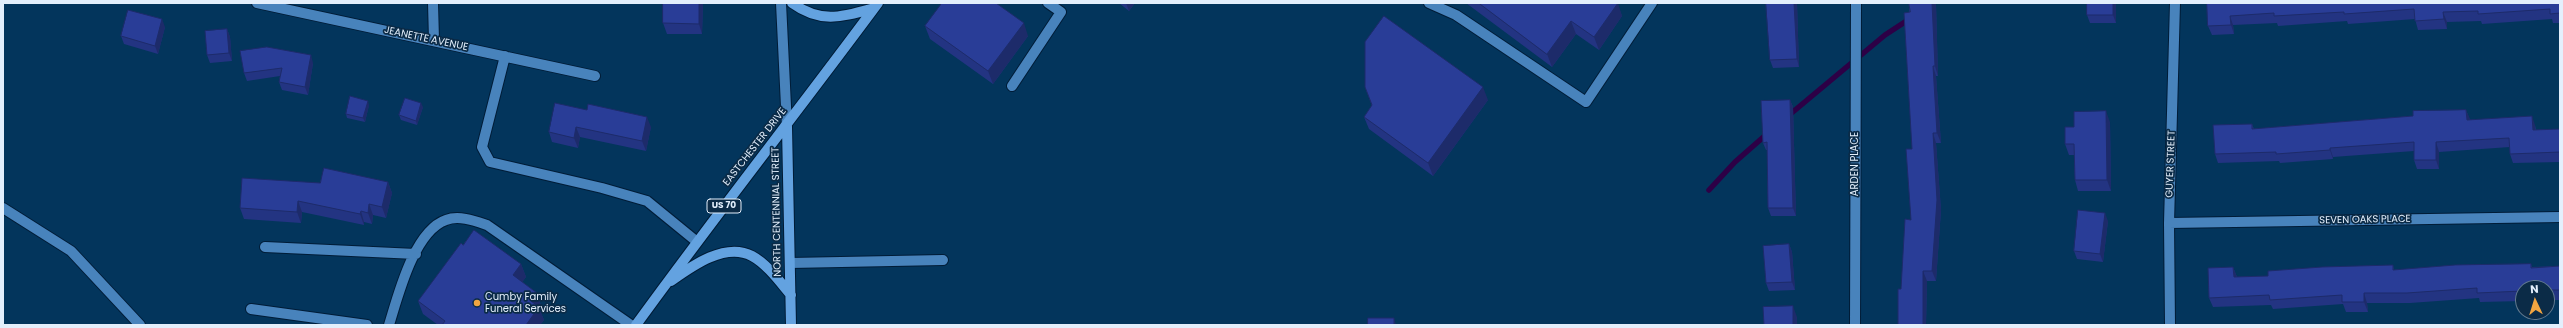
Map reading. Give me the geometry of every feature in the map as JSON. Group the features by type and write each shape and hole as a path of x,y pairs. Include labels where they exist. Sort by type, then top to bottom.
{"main road":[{"path":"792,3 810,14 826,18 849,15 876,6"},
{"name":"EASTCHESTER DRIVE","path":"636,325 696,241 787,127 876,6"},
{"name":"NORTH CENTENNIAL STREET","path":"787,127 791,325"},
{"path":"664,286 699,261 734,252 751,256 763,264 791,295"}],"street":[{"name":"JEANETTE AVENUE","path":"257,3 434,40 595,76"},
{"path":"433,3 434,40"},
{"name":"NORTH CENTENNIAL STREET","path":"781,3 787,127"},
{"path":"1012,86 1061,12 1048,3"},
{"path":"1429,3 1456,16 1586,102 1652,3"},
{"name":"ARDEN PLACE","path":"1855,325 1856,3"},
{"name":"GUYER STREET","path":"2170,325 2169,223 2175,3"},
{"path":"505,56 482,147 490,162 602,188 647,201 696,241"},
{"path":"3,208 71,251 140,325"},
{"name":"SEVEN OAKS PLACE","path":"2169,223 2560,217"},
{"path":"389,325 407,270 429,230 446,220 468,218 488,225 631,325"},
{"path":"265,247 416,254"},
{"path":"790,262 942,260"},
{"path":"251,309 367,325"}],"building":[{"path":"663,3 699,3 699,24 663,23"},
{"path":"942,3 996,3 1024,23 988,71 925,26"},
{"path":"1479,3 1618,3 1594,37 1571,21 1547,54"},
{"path":"1766,3 1794,3 1797,59 1770,60"},
{"path":"1909,3 1932,3 1935,66 1933,66 1937,133 1933,133 1937,200 1932,271 1923,271 1923,325 1898,325 1898,289 1901,289 1905,219 1911,220 1906,149 1912,149 1904,13 1910,12"},
{"path":"2087,3 2113,3 2113,15 2087,15"},
{"path":"2207,3 2560,3 2560,13 2550,14 2550,9 2478,14 2478,11 2443,12 2444,19 2415,21 2414,9 2344,14 2344,12 2274,16 2274,13 2230,16 2231,25 2208,26"},
{"path":"128,10 162,19 155,46 121,36"},
{"path":"1384,16 1483,87 1428,163 1364,117 1372,105 1365,87 1365,42"},
{"path":"227,29 229,53 207,55 205,31"},
{"path":"267,47 311,55 305,87 279,82 282,68 244,73 240,51"},
{"path":"350,96 368,101 363,118 346,114"},
{"path":"405,98 421,103 416,121 399,115"},
{"path":"1790,100 1793,208 1768,208 1767,142 1763,143 1761,101"},
{"path":"555,103 587,110 588,104 647,117 642,141 576,127 574,138 549,132"},
{"path":"2466,110 2467,120 2532,116 2533,130 2560,129 2560,152 2510,154 2509,138 2436,142 2436,160 2414,160 2414,142 2330,148 2330,150 2276,154 2276,152 2215,154 2213,125 2252,124 2252,129 2413,116 2413,111"},
{"path":"2106,111 2107,180 2075,180 2074,144 2065,144 2065,127 2074,127 2074,112"},
{"path":"324,168 388,182 382,207 369,204 368,213 361,211 360,214 298,201 297,212 240,208 242,178 320,183"},
{"path":"2078,210 2105,213 2100,254 2074,251"},
{"path":"474,230 521,264 513,275 537,293 531,301 539,307 526,325 442,325 445,321 418,301 461,243 463,245"},
{"path":"1789,244 1792,282 1766,283 1763,246"},
{"path":"2531,264 2531,268 2560,266 2560,290 2555,290 2555,280 2515,280 2515,291 2477,293 2477,288 2407,293 2364,293 2364,302 2342,302 2342,295 2270,300 2269,295 2209,298 2208,268 2233,267 2234,277 2268,276 2268,271 2322,267 2393,265 2393,270 2455,265"},
{"path":"1793,306 1793,325 1764,325 1763,307"},
{"path":"1368,318 1394,318 1394,325 1368,325"}],"waterway":[{"path":"1788,116 1885,35 1911,18"},
{"path":"1709,190 1735,162 1768,133"}],"place":[{"name":"Cumby Family Funeral Services","path":"477,303"}]}
